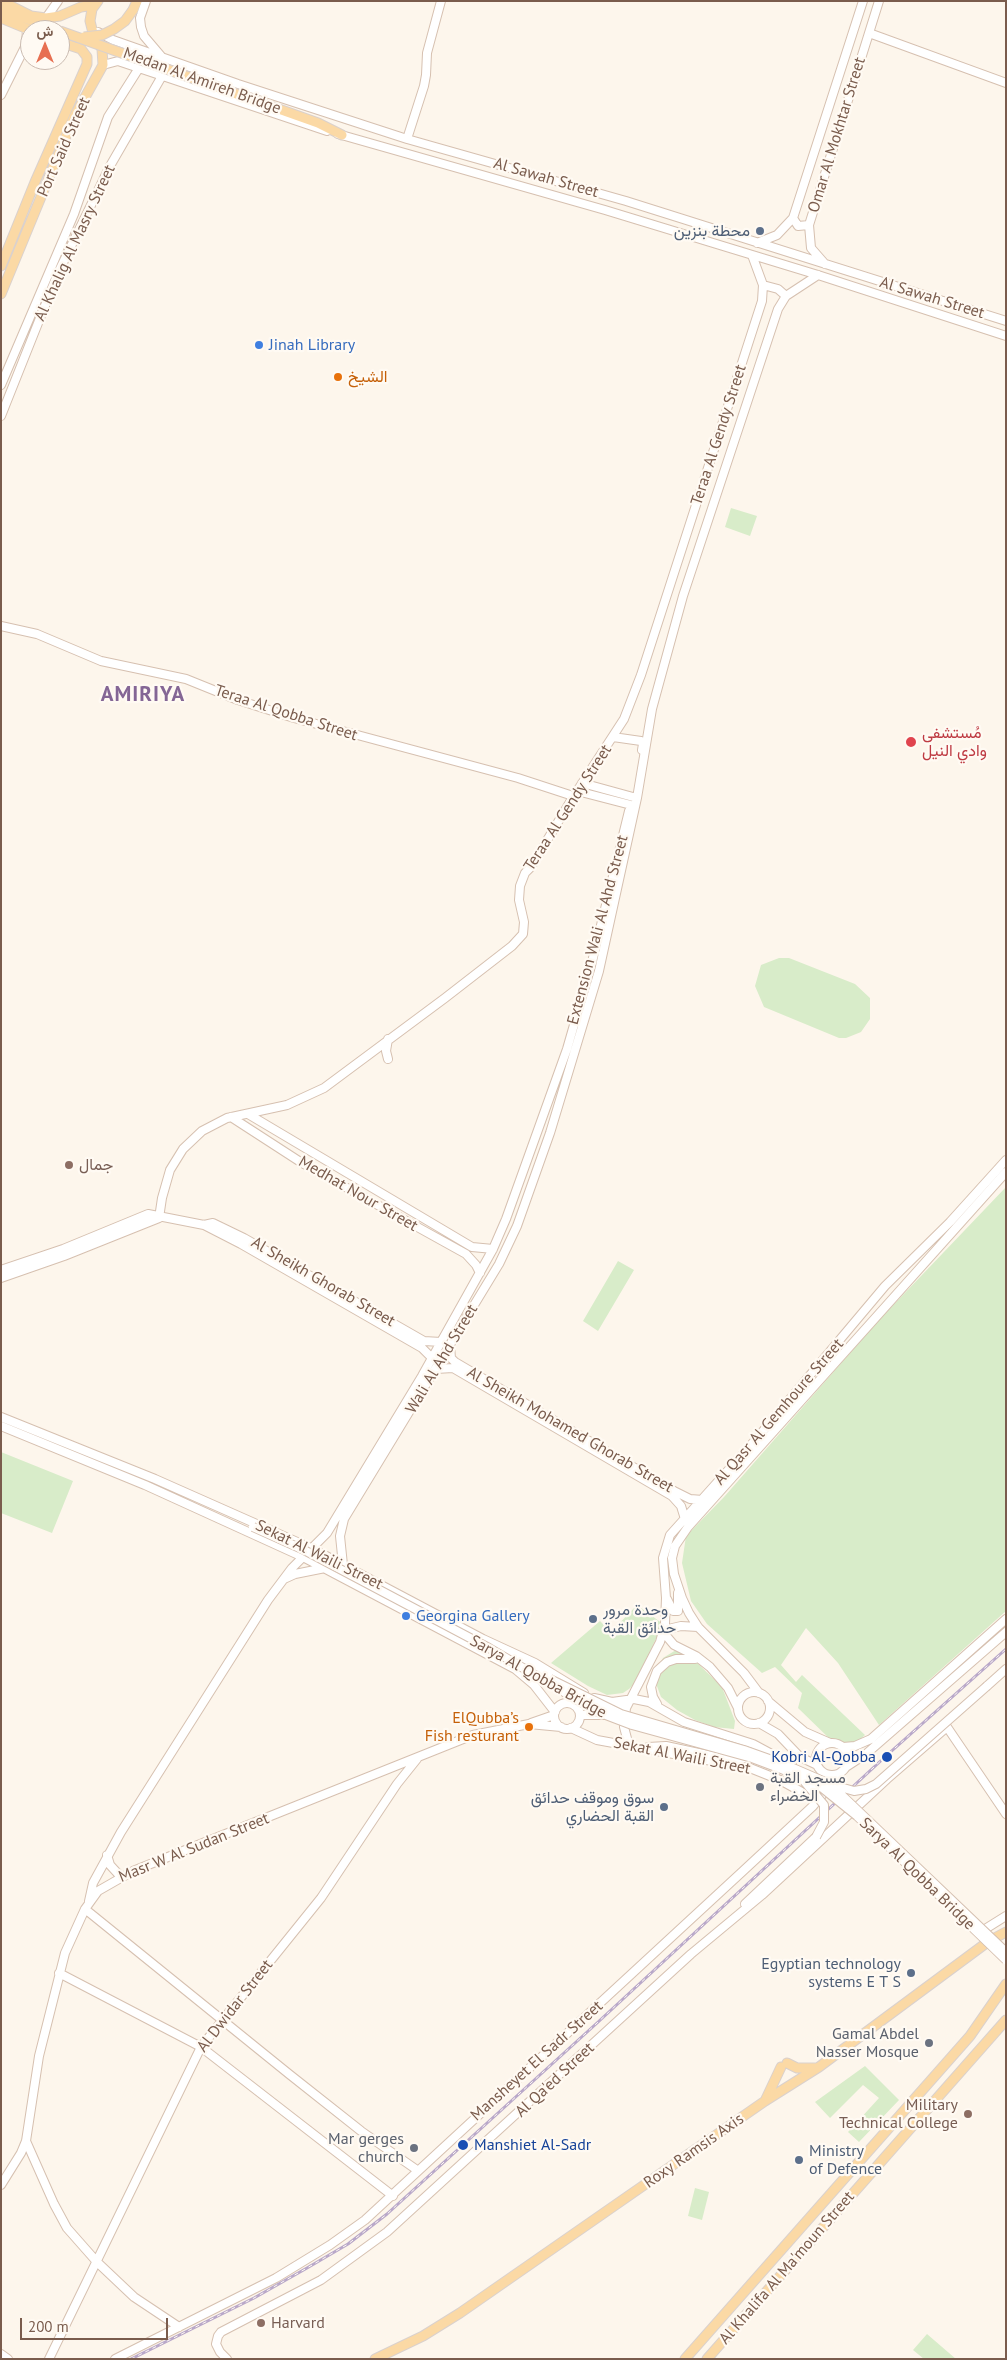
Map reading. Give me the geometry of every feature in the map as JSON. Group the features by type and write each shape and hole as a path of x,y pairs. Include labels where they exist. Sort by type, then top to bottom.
{"main road":[{"path":"1,1 32,16 46,18 60,16 96,3"},
{"path":"46,18 58,1"},
{"path":"146,1 140,18 141,28 144,36 163,58"},
{"path":"407,139 424,86 426,53 441,1"},
{"name":"Omar Al Mokhtar Street","path":"755,243 777,235 793,218 863,1"},
{"name":"Omar Al Mokhtar Street","path":"826,265 811,248 809,225 868,33 880,1"},
{"path":"96,3 91,13 90,25 102,49 103,65 118,61 116,56 118,49 127,46"},
{"path":"74,36 95,36 108,33 125,21 135,5"},
{"name":"Medan Al Amireh Bridge","path":"1,9 20,21"},
{"path":"1,18 20,24"},
{"name":"Al Sawah Street","path":"90,25 106,37 127,46 407,139 626,201 1006,321"},
{"path":"868,33 1006,83"},
{"name":"Medan Al Amireh Bridge","path":"70,35 318,123 342,135"},
{"name":"Port Said Street","path":"1,266 41,168 88,64 87,57 81,50 70,46"},
{"path":"1,94 20,58"},
{"name":"Al Sawah Street","path":"118,61 342,135 625,216 818,275 1006,336"},
{"name":"Port Said Street","path":"1,294 74,117 103,65"},
{"name":"Al Khalig Al Masry Street","path":"1,385 74,214 108,117 139,68"},
{"name":"Al Khalig Al Masry Street","path":"1,416 58,273 114,158 162,76"},
{"path":"41,168 52,170"},
{"path":"35,182 41,181 47,185"},
{"path":"603,195 605,210"},
{"path":"625,216 626,201"},
{"path":"793,218 798,226 809,225"},
{"name":"Teraa Al Gendy Street","path":"159,1218 162,1198 170,1170 183,1149 202,1131 231,1117 287,1105 319,1092 445,998 521,937 524,930 519,900 520,886 525,873 532,868 575,793 613,737 632,702 684,536 723,424 762,301 763,285 752,255"},
{"path":"763,285 773,287 786,296 818,275"},
{"path":"910,291 918,301 916,305 913,305"},
{"name":"Teraa Al Gendy Street","path":"634,800 652,709 683,596 778,309 786,296"},
{"path":"937,299 933,302 934,306 945,316"},
{"path":"723,424 738,429"},
{"name":"Teraa Al Qobba Street","path":"1,626 37,634 107,663 186,679 238,700 294,718 575,793 634,800"},
{"path":"613,737 645,742"},
{"path":"582,783 634,800"},
{"name":"Extension Wali Al Ahd Street","path":"534,1142 571,1050 598,971 634,800"},
{"path":"388,1039 386,1051 388,1059"},
{"name":"Extension Wali Al Ahd Street","path":"545,1149 571,1050"},
{"name":"Medhat Nour Street","path":"248,1114 472,1247 493,1249"},
{"name":"Medhat Nour Street","path":"231,1117 302,1163 466,1254 476,1265 480,1273"},
{"name":"Wali Al Ahd Street","path":"107,1855 282,1580 313,1549 329,1528 432,1358 493,1249 534,1142"},
{"name":"Wali Al Ahd Street","path":"343,1565 340,1536 344,1519 450,1346 512,1239 545,1149"},
{"name":"Al Qasr Al Gemhoure Street","path":"758,1693 744,1673 698,1627 679,1590 672,1558 674,1546 680,1536 912,1276 1006,1160"},
{"name":"Al Qasr Al Gemhoure Street","path":"629,1746 624,1722 629,1700 664,1631 666,1598 663,1564 666,1544 670,1535 703,1500 896,1274 1006,1172"},
{"path":"1,1270 63,1249 144,1215 152,1215 159,1218"},
{"path":"1,1278 64,1256 159,1218"},
{"name":"Al Sheikh Ghorab Street","path":"159,1218 204,1225 213,1223 232,1231 422,1348 432,1358"},
{"path":"896,1274 900,1279 912,1276"},
{"path":"882,1290 892,1289 895,1295"},
{"name":"Al Sheikh Ghorab Street","path":"335,1293 424,1341 441,1342"},
{"name":"Al Sheikh Mohamed Ghorab Street","path":"450,1346 451,1358 454,1362 674,1491 690,1499 703,1500"},
{"name":"Al Sheikh Mohamed Ghorab Street","path":"436,1369 453,1368 665,1492 677,1500 685,1519"},
{"name":"Sekat Al Waili Street","path":"1,1417 155,1479 313,1549 482,1639 542,1667 596,1699 612,1702 644,1700 691,1725 762,1748 796,1769"},
{"name":"Sekat Al Waili Street","path":"1,1426 145,1485 325,1568 515,1669 534,1685 554,1714"},
{"name":"Sarya Al Qobba Bridge","path":"145,1485 165,1488 304,1550 489,1648 598,1712 632,1725 752,1758 801,1777 827,1790 857,1816 1006,1960"},
{"path":"329,1528 331,1537 340,1536"},
{"path":"289,1551 292,1568"},
{"path":"282,1580 295,1574 325,1568"},
{"path":"666,1598 672,1610 677,1612 679,1609 679,1590"},
{"path":"698,1627 681,1626 664,1631 674,1645 704,1662 728,1688 740,1714 746,1722 759,1723 778,1734 800,1757 817,1765 824,1773 834,1775 866,1754 1006,1619"},
{"path":"738,1708 743,1696 749,1693 758,1693 799,1728 830,1744 843,1747 855,1746 871,1739 910,1710 1006,1632"},
{"name":"Sarya Al Qobba Bridge","path":"507,1650 518,1660 550,1679 621,1714 744,1750 830,1784 1006,1952"},
{"path":"661,1708 653,1697 651,1687 653,1677 659,1668 672,1660 681,1658 704,1662"},
{"path":"830,1784 854,1791 866,1789 876,1784 1006,1669"},
{"path":"580,1715 604,1715 618,1709 629,1700"},
{"path":"759,1723 768,1714 768,1701"},
{"path":"568,1703 577,1708 580,1715 578,1723 571,1728 561,1727 556,1722 554,1714 560,1705 568,1703"},
{"name":"Masr W Al Sudan Street","path":"1,2184 21,2153 26,2141 39,2056 65,1953 89,1901 105,1886 121,1877 486,1731 529,1724 554,1714"},
{"name":"Masr W Al Sudan Street","path":"529,1724 561,1727"},
{"name":"Al Qa'ed Street","path":"227,2359 220,2352 216,2341 221,2332 321,2280 387,2232 697,1948 778,1881 874,1791 947,1727 1006,1814"},
{"name":"Sekat Al Waili Street","path":"571,1728 591,1738 750,1768 772,1776 818,1801"},
{"path":"817,1765 818,1751 823,1746 830,1744"},
{"path":"642,1748 660,1746 722,1758 752,1758"},
{"path":"843,1747 848,1757 843,1770"},
{"name":"Al Dwidar Street","path":"49,2359 201,2047 321,1898 397,1784 420,1757"},
{"name":"Mansheyet El Sadr Street","path":"115,2359 276,2278 330,2245 393,2196 417,2170 667,1943 818,1801 843,1770"},
{"path":"386,1771 393,1776 397,1784"},
{"path":"807,1794 814,1789 824,1773"},
{"path":"730,1921 732,1916 816,1837 824,1822 824,1805 801,1777"},
{"path":"107,1855 110,1865 121,1877"},
{"path":"89,1901 93,1883 107,1855"},
{"path":"85,1909 361,2131 417,2170"},
{"path":"982,1931 1006,1916"},
{"name":"Roxy Ramsis Axis","path":"375,2359 448,2321 765,2101 819,2067 989,1941 1006,1932"},
{"path":"59,1973 201,2047 393,2196"},
{"name":"Al Khalifa Al Ma'moun Street","path":"685,2359 970,2036 1006,1984"},
{"name":"Al Khalifa Al Ma'moun Street","path":"707,2359 1006,2020"},
{"path":"765,2101 784,2065 802,2069 819,2067"},
{"path":"928,2084 932,2092 941,2093"},
{"path":"906,2108 914,2111 918,2118"},
{"path":"26,2141 54,2204 67,2228 96,2262 134,2297 179,2327"},
{"path":"740,2298 741,2306 751,2309"},
{"path":"709,2332 717,2334 721,2343"},
{"path":"1,2354 8,2359"}],"green space":[{"path":"731,508 757,516 750,536 725,527"},
{"path":"779,958 789,958 855,984 870,998 870,1019 861,1032 846,1038 839,1038 764,1007 755,986 761,965"},
{"path":"1006,1187 1006,1611 879,1725 838,1663 806,1628 781,1665 796,1682 802,1675 865,1735 851,1748 835,1744 798,1708 802,1693 775,1667 762,1673 707,1624 691,1601 682,1563 686,1536 724,1497 879,1320"},
{"path":"618,1261 634,1270 598,1331 583,1321"},
{"path":"1,1452 73,1481 52,1533 1,1513"},
{"path":"637,1605 663,1624 635,1683 629,1689 623,1693 607,1695 588,1686 551,1663 600,1621 611,1632"},
{"path":"676,1650 686,1652 722,1687 735,1721 734,1729 714,1727 695,1720 677,1710 661,1697 655,1681 659,1665 663,1658"},
{"path":"865,2066 899,2100 859,2142 848,2132 879,2098 863,2085 830,2118 815,2102"},
{"path":"695,2188 709,2192 702,2220 688,2216"},
{"path":"927,2334 956,2359 924,2359 913,2350"}],"railway":[{"path":"131,2359 254,2298 307,2268 348,2244 387,2214 886,1756 1006,1649"}],"place":[{"name":"محطة بنزين","path":"760,231"},
{"name":"Jinah Library","path":"259,345"},
{"name":"الشيخ","path":"338,377"},
{"name":"مُستشفى وادي النيل","path":"911,742"},
{"name":"جمال","path":"69,1165"},
{"name":"Georgina Gallery","path":"406,1616"},
{"name":"وحدة مرور حدائق القبة","path":"593,1619"},
{"name":"ElQubba’s Fish resturant","path":"529,1727"},
{"name":"Kobri Al-Qobba","path":"887,1757"},
{"name":"مسجد القبة الخضراء","path":"760,1787"},
{"name":"سوق وموقف حدائق القبة الحضاري","path":"664,1807"},
{"name":"Egyptian technology systems E T S","path":"911,1973"},
{"name":"Gamal Abdel Nasser Mosque","path":"929,2043"},
{"name":"Military Technical College","path":"968,2114"},
{"name":"Manshiet Al-Sadr","path":"463,2145"},
{"name":"Mar gerges church","path":"414,2148"},
{"name":"Ministry of Defence","path":"799,2160"},
{"name":"Harvard","path":"261,2323"}],"district":[{"name":"AMIRIYA","path":"143,695"}]}
